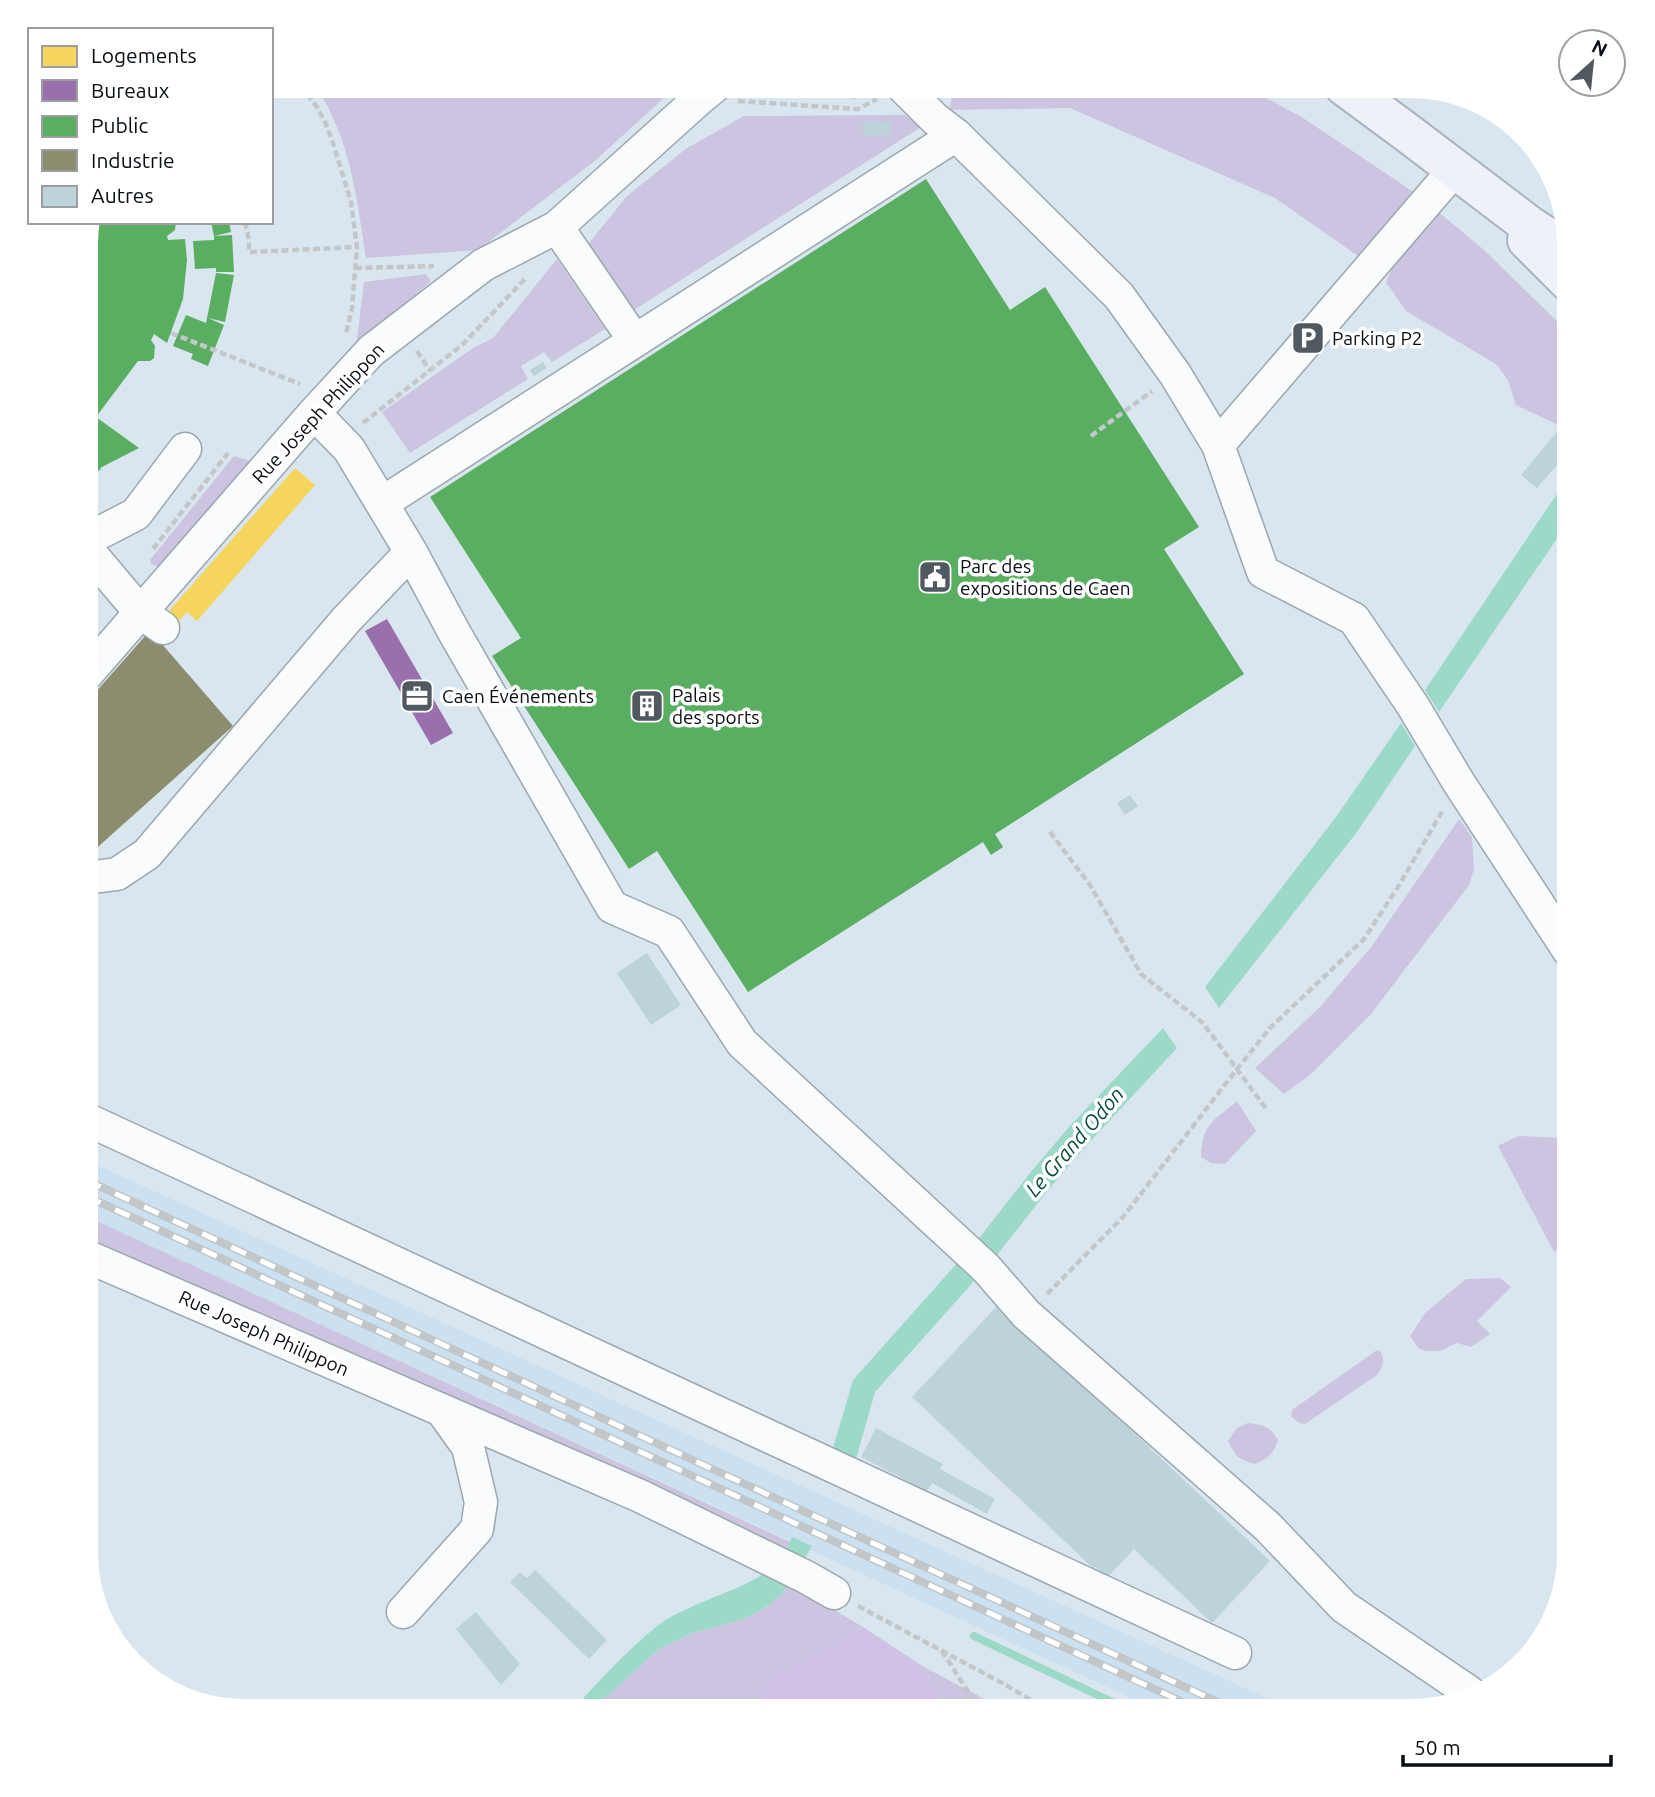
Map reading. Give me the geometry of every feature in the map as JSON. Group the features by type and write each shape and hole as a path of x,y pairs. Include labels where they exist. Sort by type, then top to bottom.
{"main road":[{"path":"1360,98 1530,226 1557,243"},
{"path":"1458,172 1557,270"}],"street":[{"name":"Rue Joseph Philippon","path":"98,661 309,399 358,346 483,265 557,228 700,98"},
{"path":"914,98 956,135 1119,296 1175,374 1218,445 1263,572 1354,619 1557,933"},
{"path":"382,503 956,135"},
{"path":"1218,445 1427,203 1458,172"},
{"path":"557,228 635,341"},
{"path":"309,399 349,449 382,503 612,907 670,932 742,1043 977,1260 1026,1314 1268,1527 1344,1606 1464,1689"},
{"path":"98,534 136,514 185,449"},
{"path":"98,876 117,874 147,854 346,620 411,552"},
{"path":"98,562 141,610"},
{"path":"98,1125 1235,1653"},
{"name":"Rue Joseph Philippon","path":"98,1261 640,1496 834,1593"},
{"path":"403,1612 477,1529 481,1502 468,1447 442,1411"}],"path":[{"path":"310,98 333,143 351,202 357,247 352,308 358,346"},
{"path":"764,98 858,108 879,98"},
{"path":"246,224 249,252 357,247"},
{"path":"355,268 483,265"},
{"path":"341,440 463,345 532,271"},
{"path":"171,333 309,399"},
{"path":"419,354 430,371"},
{"path":"1091,436 1175,374"},
{"path":"141,610 228,453"},
{"path":"1026,1314 1123,1217 1270,1028 1364,939 1459,783"},
{"path":"1050,832 1090,886 1141,974 1203,1023 1267,1110"},
{"path":"834,1593 1030,1699"},
{"path":"942,1651 972,1699"}],"shaded area":[{"path":"323,98 664,98 596,160 478,250 366,258 345,148"},
{"path":"952,98 1266,98 1303,118 1418,195 1416,202 1358,256 1275,198 1070,108 950,110"},
{"path":"905,115 921,127 634,310 585,248 627,196 687,148 744,116"},
{"path":"1436,210 1483,249 1557,321 1557,425 1516,405 1508,380 1496,364 1406,311 1386,282 1392,269"},
{"path":"557,259 605,329 552,362 544,352 521,366 528,379 410,453 382,412 473,348 493,338"},
{"path":"426,274 431,281 356,346 364,282"},
{"path":"234,456 250,461 158,566 152,565 150,560"},
{"path":"1459,819 1472,837 1474,869 1469,885 1371,1014 1311,1074 1284,1094 1255,1068 1320,1007 1372,946"},
{"path":"1237,1101 1256,1131 1225,1164 1211,1163 1201,1157 1204,1137 1211,1124"},
{"path":"1518,1136 1557,1138 1557,1249 1554,1252 1498,1146"},
{"path":"98,1165 1269,1699 1133,1699 98,1222"},
{"path":"98,1222 790,1542 783,1557 98,1252"},
{"path":"1500,1278 1511,1287 1477,1321 1490,1334 1471,1347 1457,1343 1440,1351 1418,1348 1410,1336 1425,1313 1466,1279"},
{"path":"1377,1350 1381,1352 1383,1361 1377,1375 1305,1424 1299,1423 1291,1416 1292,1410"},
{"path":"1248,1423 1266,1427 1278,1440 1270,1455 1255,1464 1238,1457 1228,1441 1237,1428"},
{"path":"790,1584 863,1627 764,1681 761,1699 604,1699 659,1649 690,1634 746,1618 781,1595"},
{"path":"863,1627 924,1667 939,1699 761,1699 764,1681"},
{"path":"924,1667 984,1699 939,1699"}],"water":[{"path":"1557,494 1557,539 1439,712 1425,690"},
{"path":"1401,723 1415,746 1357,832 1219,1008 1205,987 1336,817"},
{"name":"Le Grand Odon","path":"1163,1028 1177,1048 1087,1145 994,1259 875,1392 856,1459 833,1448 853,1380 976,1242 1069,1127"},
{"path":"792,1537 812,1546 790,1584 763,1609 746,1618 690,1634 659,1649 604,1699 583,1699 656,1627 686,1609 759,1577 783,1557"}],"building: Logements":[{"path":"295,468 315,485 197,621 187,612 175,625 170,621 169,611"}],"building: Bureaux":[{"name":"Caen Événements","path":"387,619 453,733 431,745 365,631"}],"building: Public":[{"name":"Parc des expositions de Caen","path":"926,179 1010,310 1045,287 1199,527 1164,549 1244,674 995,834 1003,847 991,855 983,842 748,992 657,851 629,869 492,656 521,638 430,497"},
{"path":"100,224 176,224 175,230 167,236 168,240 185,239 187,260 183,299 167,343 154,334 151,340 155,346 154,358 150,361 138,361 98,414"},
{"path":"211,224 229,224 231,232 214,236"},
{"path":"232,235 234,272 216,272 216,268 195,269 193,241 214,240 214,236"},
{"path":"216,273 234,275 225,322 208,318 224,325 208,366 191,359 193,354 173,346 186,315 206,323"},
{"path":"98,418 139,448 100,468 98,471"}],"building: Industrie":[{"path":"146,635 155,636 233,726 98,847 98,690"}],"building: Autres":[{"path":"863,121 891,122 891,137 863,136"},
{"path":"543,362 547,368 534,376 530,370"},
{"path":"1557,432 1557,465 1537,488 1521,475"},
{"path":"1130,795 1138,806 1125,815 1117,803"},
{"path":"647,953 681,1005 651,1025 617,973"},
{"path":"998,1305 1270,1561 1212,1623 1134,1549 1107,1578 1095,1567 1094,1569 912,1397"},
{"path":"876,1428 943,1464 940,1469 995,1499 987,1514 932,1483 927,1491 861,1457"},
{"path":"535,1570 607,1640 589,1659 510,1582 520,1572 527,1578"},
{"path":"476,1612 520,1664 501,1685 456,1629"}],"waterway":[{"path":"974,1636 1106,1699"}],"railway":[{"path":"98,1186 1211,1699"},
{"path":"98,1202 1176,1699"}],"place":[{"name":"Parking P2","path":"1308,338"},
{"name":"Parc des expositions de Caen","path":"935,577"},
{"name":"Caen Événements","path":"417,696"},
{"name":"Palais des sports","path":"647,706"}]}
